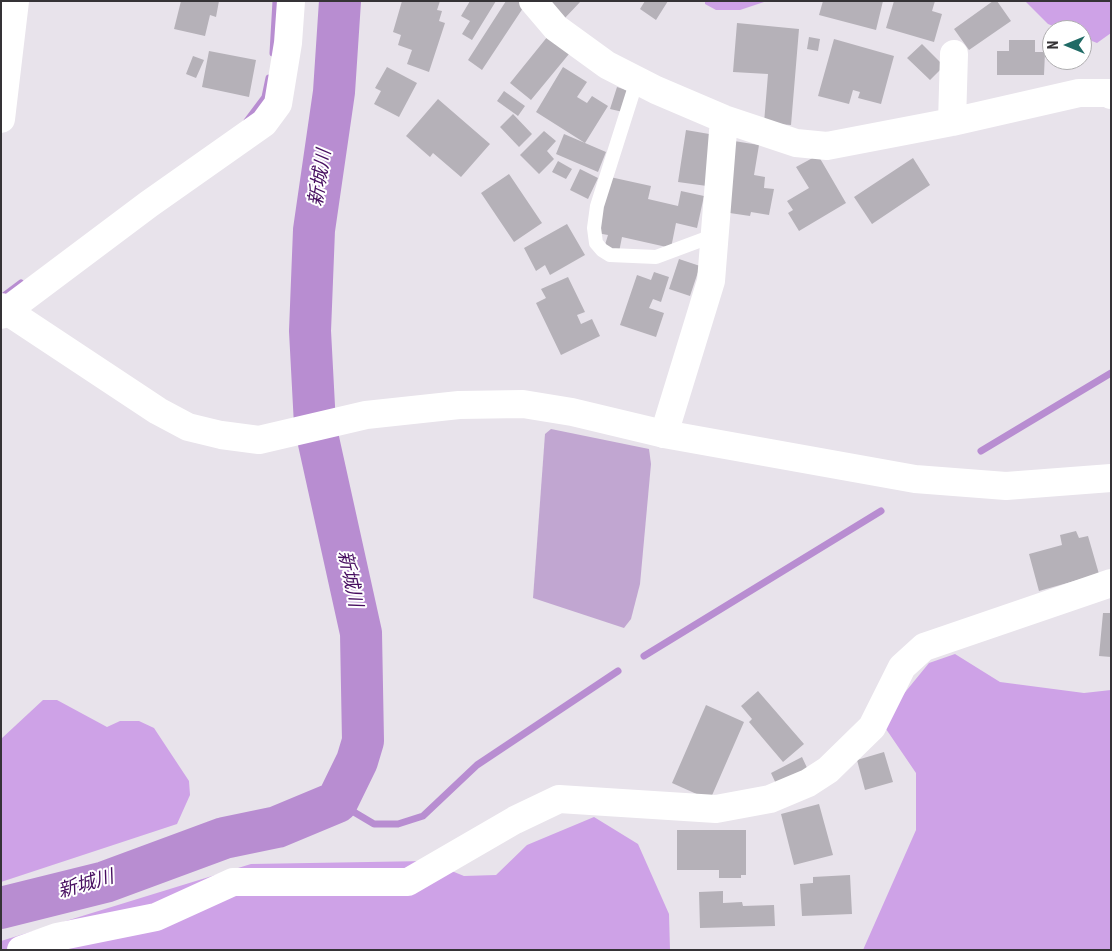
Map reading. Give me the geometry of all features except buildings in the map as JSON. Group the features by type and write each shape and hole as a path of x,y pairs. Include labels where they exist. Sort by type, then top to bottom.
{"street":[{"path":"1,119 15,1"},
{"path":"291,1 288,43 278,104 264,123 3,311 158,411 188,427 221,435 259,440 366,415 459,405 523,404 572,412 664,434 915,479 1006,486 1111,478"},
{"path":"533,1 556,28 607,65 724,119 796,143 827,146 952,122 1079,93 1109,93 1111,95"},
{"path":"952,122 954,54"},
{"path":"664,434 711,281 724,119"},
{"path":"21,950 57,937 156,917 233,882 408,882 515,820 559,799 716,809 770,799 808,783 834,764 872,727 902,668 924,647 1111,583"}],"lane":[{"path":"637,80 597,206 594,228 596,243 602,250 610,254 656,257 715,235"}],"shaded area":[{"path":"705,1 767,1 740,10 716,10 705,4"},
{"path":"1025,1 1111,1 1111,33 1097,43 1092,41 1092,20 1044,20"},
{"path":"551,429 649,449 651,464 640,584 631,619 624,628 533,598 545,434"},
{"path":"955,654 1000,682 1084,693 1111,690 1111,950 863,950 916,830 916,773 886,729 893,707 929,663"},
{"path":"43,700 57,700 107,727 120,721 139,721 154,728 189,781 190,795 177,824 1,882 1,739"},
{"path":"594,817 638,844 669,914 670,950 1,950 1,941 251,864 427,861 464,876 496,875 527,845"}],"waterway":[{"path":"273,53 276,1"},
{"name":"新城川","path":"1,908 105,882 224,838 277,827 337,802 357,761 363,741 361,633 315,425 310,331 314,230 334,92 340,1"},
{"path":"247,121 265,97 269,78"},
{"path":"5,295 21,283"},
{"path":"981,451 1111,373"},
{"path":"644,656 881,511"},
{"path":"337,802 374,824 398,824 423,816 477,765 618,671"}]}
